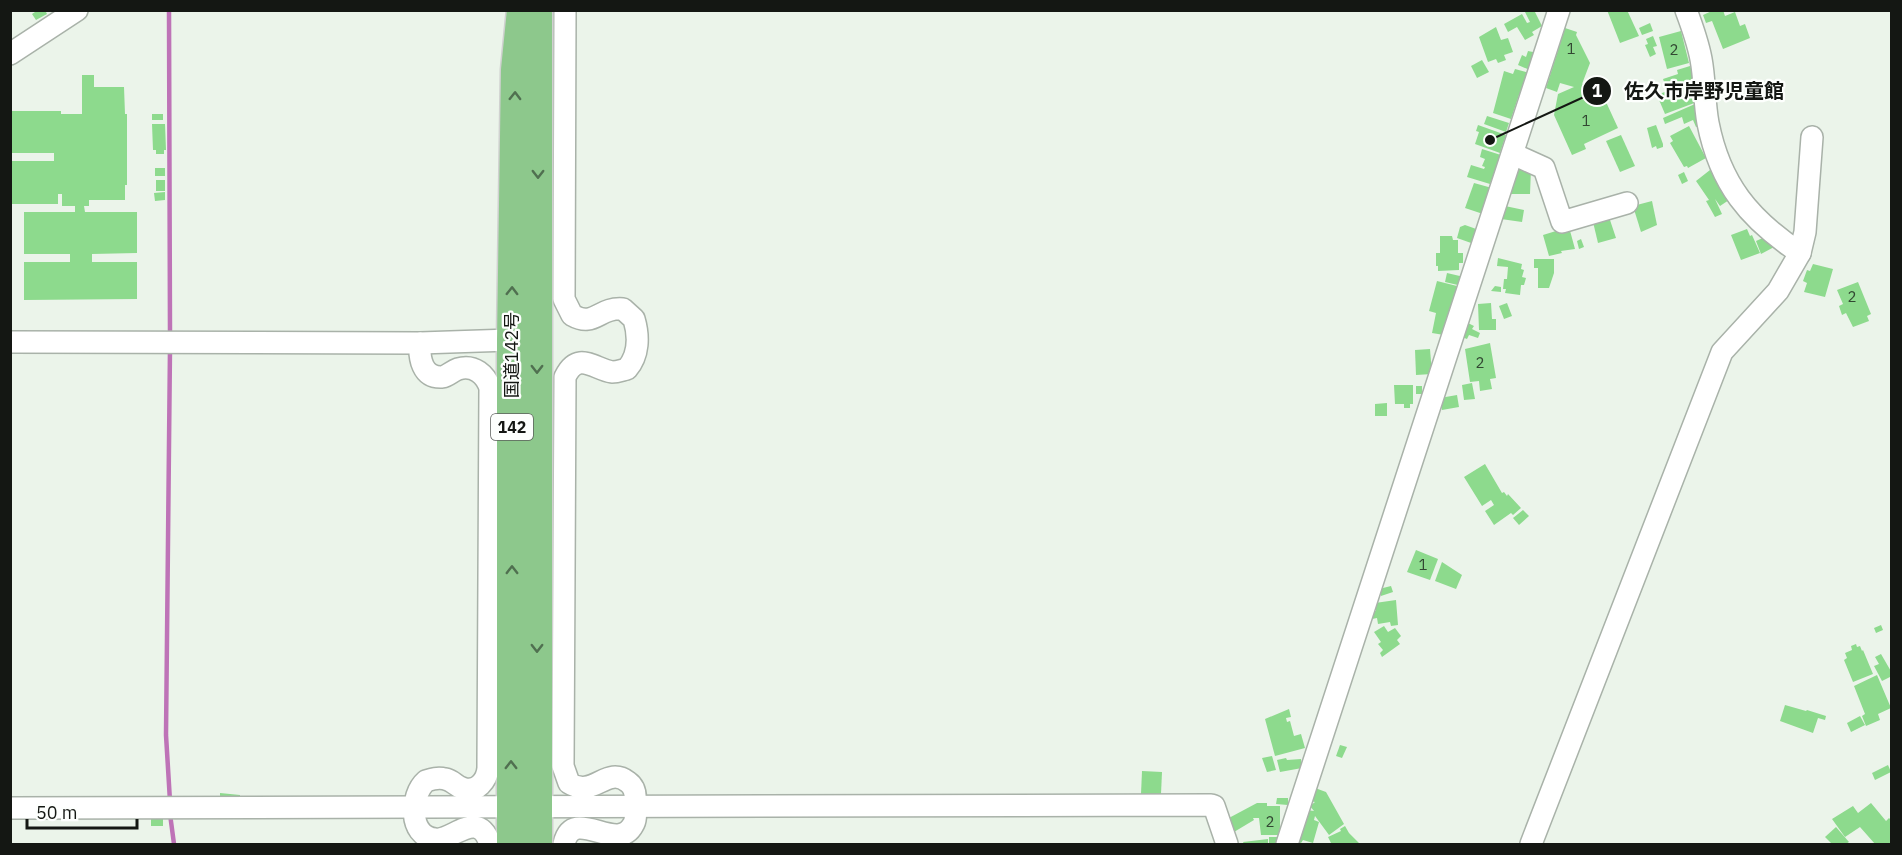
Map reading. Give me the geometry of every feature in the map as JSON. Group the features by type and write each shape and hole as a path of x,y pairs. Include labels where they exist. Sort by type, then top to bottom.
{"highway":[{"name":"国道142号","path":"522,10 516,70 512,340 524,806 537,844"},
{"name":"国道142号","path":"512,844 524,806 539,66 537,10"}],"street":[{"path":"10,54 77,10"},
{"path":"564,844 569,834 582,828 620,836 633,826 635,806 635,792 631,784 625,780 612,777 583,789 569,783 562,766 565,377 573,366 587,362 612,372 627,369 636,355 637,341 634,319 622,309 607,310 585,321 572,315 564,299 565,10"},
{"path":"1686,10 1701,59 1708,123 1723,171 1741,202 1761,224 1800,254"},
{"path":"1287,844 1559,12"},
{"path":"1530,844 1722,352 1778,291 1800,254 1805,232 1812,137"},
{"path":"1513,154 1544,168 1562,222 1627,203"},
{"path":"10,342 420,343 512,340"},
{"path":"420,343 420,361 424,369 433,376 443,377 459,369 470,368 478,371 487,379 490,388 488,768 487,777 481,785 474,789 463,789 442,778 426,781 417,792 414,807 418,826 424,835 432,839 446,838 458,830 472,827 484,834 490,844"},
{"path":"10,808 1211,805 1214,806 1227,844"}],"building":[{"path":"38,10 45,10 47,14 36,20 32,14"},
{"path":"1534,10 1542,26 1532,32 1534,35 1525,40 1517,27 1508,32 1504,24 1522,14 1527,23 1530,22 1525,12"},
{"path":"1607,10 1627,10 1639,36 1620,43"},
{"path":"1714,10 1723,10 1725,16 1735,12 1740,26 1745,24 1750,38 1723,49 1712,21 1706,23 1703,15"},
{"path":"1650,23 1653,31 1642,35 1639,28"},
{"path":"1496,27 1501,40 1508,38 1513,52 1504,55 1506,60 1498,63 1496,59 1488,62 1479,37"},
{"path":"1565,28 1577,32 1576,35 1590,63 1582,84 1595,78 1618,128 1584,144 1586,149 1572,155 1554,115 1558,94 1574,87 1560,83 1557,92 1546,88"},
{"path":"1681,31 1689,63 1667,69 1659,37"},
{"path":"1653,36 1657,46 1653,47 1656,54 1650,57 1645,45 1648,44 1646,39"},
{"path":"1536,46 1540,48 1532,71 1518,65 1522,55 1526,57 1528,51 1533,52"},
{"path":"1482,60 1489,72 1477,78 1471,66"},
{"path":"1690,66 1695,79 1666,88 1663,79 1678,74 1677,70"},
{"path":"1515,69 1530,73 1523,97 1519,95 1511,119 1493,113 1504,71 1513,74"},
{"path":"82,75 94,75 94,87 124,87 125,114 127,114 125,200 89,200 89,206 84,206 85,212 137,212 137,253 92,254 92,262 137,262 137,299 24,300 24,262 70,262 70,254 24,254 24,212 75,212 75,206 62,206 62,194 58,194 58,204 10,204 10,161 54,161 54,153 10,153 10,111 61,111 61,114 82,114"},
{"path":"1690,82 1697,102 1665,114 1657,95"},
{"path":"1695,104 1702,125 1696,127 1693,120 1684,124 1682,117 1665,124 1663,118"},
{"path":"152,114 163,114 163,120 152,120"},
{"path":"1487,116 1509,123 1506,132 1484,124"},
{"path":"152,124 165,124 166,150 164,154 156,154 156,150 153,150"},
{"path":"1478,125 1506,135 1500,153 1475,144 1479,132 1476,131"},
{"path":"1656,125 1663,144 1663,147 1657,149 1656,146 1652,148 1647,128"},
{"path":"1689,126 1706,158 1688,168 1684,167 1670,143 1673,141 1670,136"},
{"path":"1621,135 1635,166 1620,172 1606,141"},
{"path":"1482,149 1504,156 1496,181 1492,179 1490,184 1467,177 1471,165 1484,169 1485,167 1482,166 1485,159 1480,157"},
{"path":"155,168 165,168 165,176 155,176"},
{"path":"1518,169 1531,169 1530,194 1510,194"},
{"path":"1710,170 1729,200 1720,206 1715,199 1722,214 1715,217 1706,201 1709,200 1696,181"},
{"path":"1684,172 1688,181 1682,184 1678,175"},
{"path":"156,180 165,180 165,191 156,191"},
{"path":"1474,183 1492,188 1483,214 1465,208"},
{"path":"165,192 165,200 155,201 154,193"},
{"path":"1652,201 1657,225 1641,232 1633,206"},
{"path":"1505,206 1524,210 1522,222 1501,219"},
{"path":"1609,217 1616,238 1598,243 1593,222"},
{"path":"1465,225 1479,230 1474,244 1457,238 1460,227"},
{"path":"1569,227 1575,249 1549,256 1543,235"},
{"path":"1747,229 1760,253 1741,260 1731,235"},
{"path":"1440,236 1452,236 1453,240 1458,240 1458,253 1463,253 1463,263 1459,263 1459,270 1438,271 1436,253 1440,253"},
{"path":"1765,237 1776,246 1761,254 1756,241"},
{"path":"1581,239 1584,247 1579,249 1577,241"},
{"path":"1498,258 1522,264 1521,269 1524,270 1522,277 1526,278 1524,285 1521,285 1520,295 1505,293 1504,279 1507,279 1508,267 1497,266"},
{"path":"1534,259 1554,259 1554,273 1549,288 1538,288 1538,268 1534,268"},
{"path":"1813,264 1833,269 1825,297 1804,292 1807,283 1803,281 1807,270 1810,271"},
{"path":"1447,273 1464,277 1462,286 1445,282"},
{"path":"1437,281 1457,286 1447,333 1444,335 1432,333 1436,313 1429,311"},
{"path":"1858,282 1871,314 1867,316 1869,321 1853,327 1846,313 1842,315 1839,306 1843,304 1837,290"},
{"path":"1495,286 1501,287 1501,292 1491,291"},
{"path":"1491,303 1492,319 1496,319 1496,330 1479,330 1478,304"},
{"path":"1507,303 1512,316 1504,319 1499,306"},
{"path":"1468,323 1474,326 1472,329 1480,333 1478,338 1469,335 1467,339 1462,337"},
{"path":"1490,343 1496,378 1490,379 1492,389 1480,391 1479,381 1470,382 1465,349"},
{"path":"1430,349 1432,374 1416,375 1415,350"},
{"path":"1472,383 1475,399 1464,400 1462,385"},
{"path":"1394,385 1413,385 1413,404 1410,404 1410,408 1404,408 1404,404 1395,404"},
{"path":"1416,386 1422,386 1422,394 1416,394"},
{"path":"1457,395 1459,407 1442,410 1440,398"},
{"path":"1387,403 1387,416 1375,416 1375,404"},
{"path":"1485,464 1502,493 1504,492 1507,496 1508,494 1521,508 1494,525 1485,511 1494,505 1491,500 1482,506 1464,477"},
{"path":"1523,510 1529,516 1519,525 1513,518"},
{"path":"1416,550 1438,559 1430,580 1407,572"},
{"path":"1442,562 1462,575 1456,589 1435,581"},
{"path":"1391,586 1393,592 1381,596 1379,589"},
{"path":"1396,600 1398,625 1391,626 1390,622 1378,624 1377,618 1372,619 1371,611 1376,611 1375,603"},
{"path":"1881,625 1883,630 1876,633 1874,628"},
{"path":"1384,626 1388,632 1395,628 1401,636 1397,640 1400,644 1382,657 1380,653 1383,650 1378,644 1381,642 1374,632"},
{"path":"1856,644 1863,650 1873,674 1853,682 1844,660 1847,658 1845,653 1852,650 1851,646"},
{"path":"1881,654 1892,673 1892,676 1882,681 1874,666 1879,664 1875,657"},
{"path":"1877,675 1891,708 1878,714 1880,720 1866,726 1862,716 1865,714 1854,686"},
{"path":"1785,705 1826,716 1825,720 1818,718 1813,733 1780,721"},
{"path":"1289,709 1291,717 1286,718 1287,722 1290,721 1294,736 1301,734 1305,748 1275,756 1265,719"},
{"path":"1860,716 1865,725 1851,732 1847,723"},
{"path":"1340,745 1347,747 1342,758 1336,756"},
{"path":"1272,756 1276,770 1267,772 1262,758"},
{"path":"1286,758 1287,760 1301,759 1302,768 1280,772 1277,760"},
{"path":"1888,765 1891,772 1875,780 1872,773"},
{"path":"1142,771 1162,772 1161,794 1141,794"},
{"path":"1315,788 1326,792 1344,824 1329,835 1315,816 1314,820 1319,822 1313,843 1303,840 1301,843 1298,842 1307,810 1314,811 1310,806 1315,802 1310,801"},
{"path":"220,793 240,795 240,803 220,802"},
{"path":"1277,798 1288,798 1288,805 1276,804"},
{"path":"1257,803 1280,806 1280,835 1261,835 1259,818 1253,818 1254,820 1234,832 1227,819"},
{"path":"1871,803 1886,821 1889,818 1892,821 1890,838 1892,843 1875,844 1860,827 1845,837 1832,819 1853,806 1858,813"},
{"path":"151,818 163,818 163,826 151,826"},
{"path":"1345,826 1360,844 1331,843 1328,837 1341,831 1340,829"},
{"path":"1836,827 1849,842 1832,844 1825,837"},
{"path":"1269,837 1279,837 1276,844 1269,843"},
{"path":"1268,839 1268,844 1244,844 1243,842"}],"waterway":[{"path":"169,10 170,336"},
{"path":"170,348 166,735 170,801"},
{"path":"170,814 174,844"}],"place":[{"name":"佐久市岸野児童館","path":"1490,140"}]}
